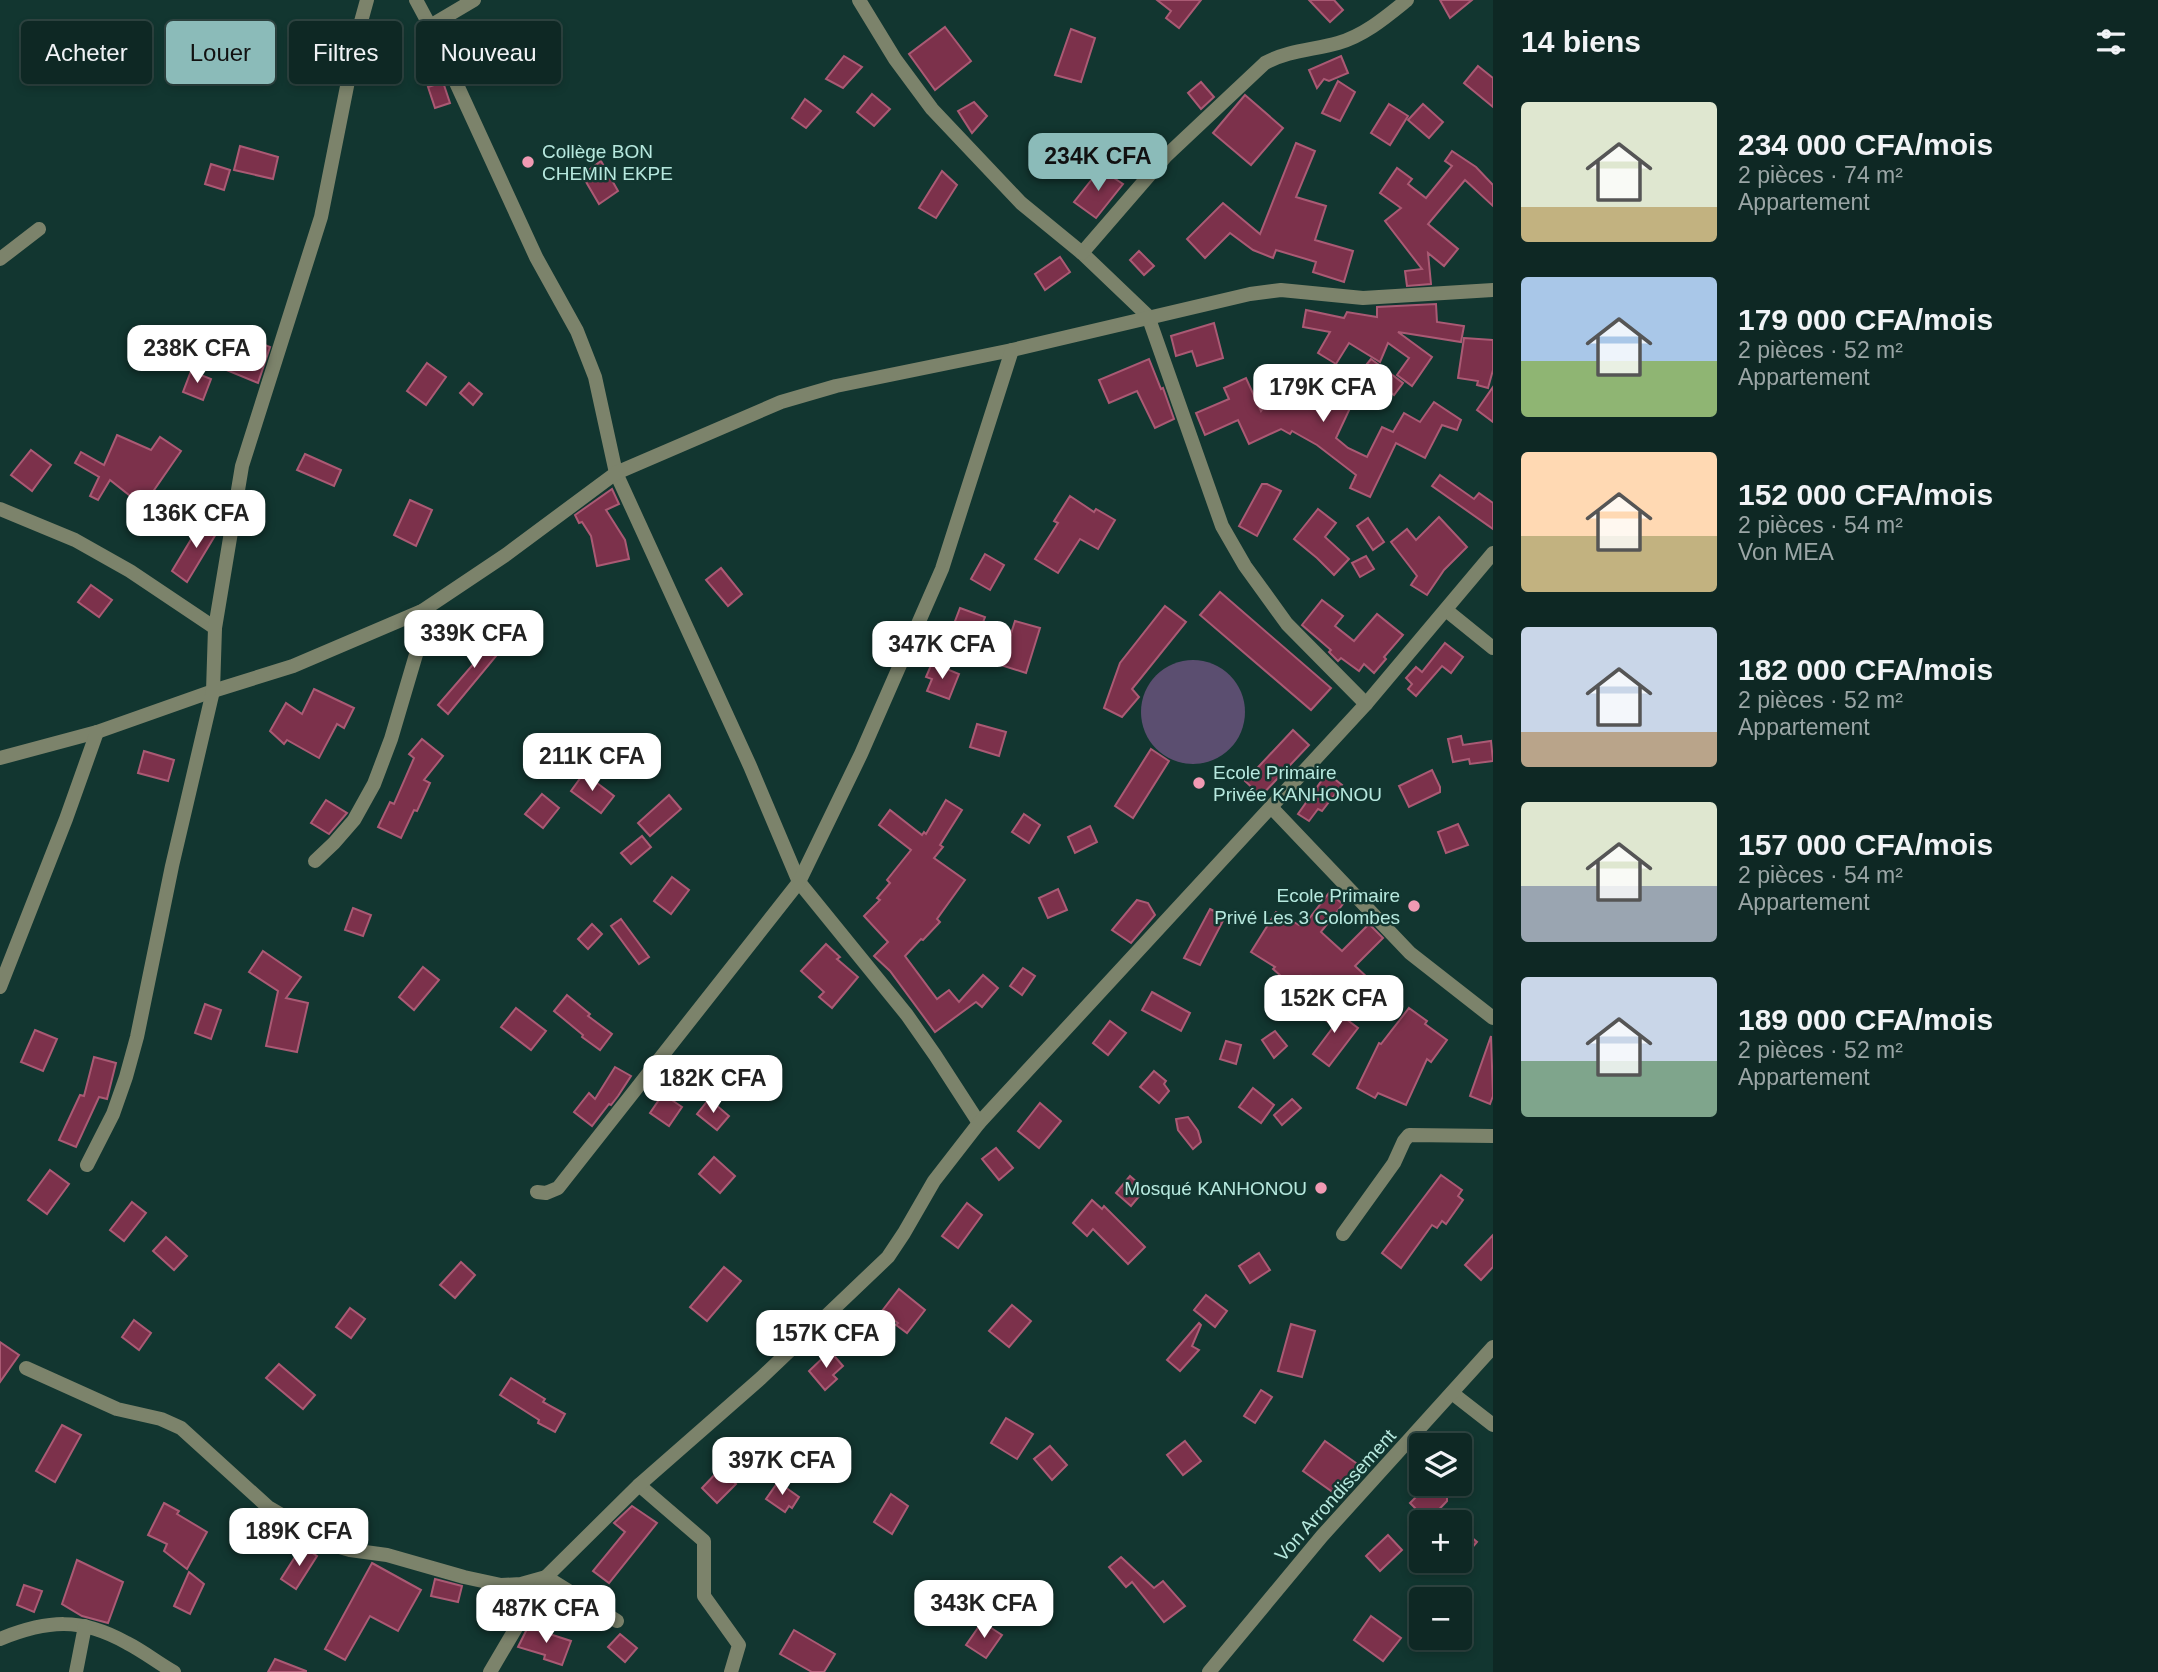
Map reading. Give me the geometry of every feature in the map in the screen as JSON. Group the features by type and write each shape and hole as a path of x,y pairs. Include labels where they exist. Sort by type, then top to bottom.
{"street":[{"path":"87,1165 113,1114 132,1057 172,866 213,691 215,628 243,466 321,217 357,36 367,0"},
{"path":"416,0 427,21"},
{"path":"438,21 474,0"},
{"path":"859,0 895,59 932,109 1021,203 1082,253 1148,316 1222,526 1245,566 1287,624 1366,704"},
{"path":"1082,253 1166,156 1265,62 1278,56 1339,43 1376,25 1407,0"},
{"path":"457,84 536,257 577,331 595,377 616,474 750,766 799,882 907,1014 979,1124"},
{"path":"0,259 39,229"},
{"path":"0,758 97,732 293,666 422,611 508,554 616,474 781,402 836,386 1012,350 1250,294 1281,290 1363,298 1493,290"},
{"path":"537,1192 546,1193 558,1188 799,882 861,754 942,569 1012,350"},
{"path":"0,509 75,540 130,571 215,628"},
{"path":"490,1672 546,1577 639,1485 761,1378 888,1257 934,1181 979,1124 1366,704 1493,553"},
{"path":"1446,610 1493,648"},
{"path":"315,861 354,820 374,783 391,739 420,641 422,611"},
{"path":"0,987 97,732"},
{"path":"1272,808 1410,953 1493,1018"},
{"path":"1343,1234 1394,1163 1409,1135 1493,1136"},
{"name":"Von Arrondissement","path":"1209,1672 1322,1536 1493,1347"},
{"path":"26,1368 117,1409 161,1419 181,1428 268,1507 333,1545 387,1555 501,1586 546,1577 617,1621"},
{"path":"1452,1393 1493,1425"},
{"path":"639,1485 704,1541 704,1596 739,1645 731,1672"},
{"path":"0,1639 43,1625 66,1623 85,1626 123,1640 174,1672"},
{"path":"76,1672 85,1626"}],"shaded area":[{"path":"1193,660 1213,664 1236,683 1241,692 1245,712 1241,732 1222,755 1213,760 1193,764 1173,760 1150,741 1145,732 1141,712 1145,692 1164,669 1173,664"}],"building":[{"path":"1157,0 1201,0 1179,28 1166,18 1171,11"},
{"path":"1309,0 1334,0 1343,10 1330,22"},
{"path":"1440,0 1472,0 1450,18"},
{"path":"945,27 971,61 935,90 909,54"},
{"path":"1071,29 1095,38 1081,82 1055,75"},
{"path":"844,56 862,67 843,88 826,79"},
{"path":"1341,56 1348,73 1329,81 1324,79 1317,88 1309,70"},
{"path":"1478,66 1493,78 1493,107 1464,83"},
{"path":"1338,81 1355,92 1340,121 1322,113"},
{"path":"1201,82 1214,97 1201,109 1188,93"},
{"path":"444,84 450,103 435,108 428,87"},
{"path":"872,94 890,109 874,126 857,112"},
{"path":"1245,95 1283,128 1251,165 1213,133"},
{"path":"805,99 821,111 806,128 792,118"},
{"path":"974,102 987,116 972,133 958,111"},
{"path":"1389,104 1408,116 1390,145 1371,133"},
{"path":"1423,104 1443,122 1429,138 1408,120"},
{"path":"1296,143 1315,151 1296,197 1326,206 1315,240 1353,251 1344,282 1313,272 1316,262 1276,250 1273,258 1253,250 1230,233 1205,258 1187,239 1223,203 1260,234"},
{"path":"240,146 278,157 273,179 234,170"},
{"path":"1452,151 1476,167 1493,185 1493,206 1465,180 1428,224 1458,249 1444,266 1428,253 1431,284 1407,286 1405,271 1422,269 1385,221 1401,208 1380,193 1397,168 1412,179 1408,184 1426,198 1452,166 1445,161"},
{"path":"601,161 618,191 599,204 582,175"},
{"path":"211,164 230,170 224,190 205,184"},
{"path":"1100,169 1123,184 1096,218 1074,202"},
{"path":"942,171 957,185 936,218 919,208"},
{"path":"1139,251 1154,266 1144,275 1130,260"},
{"path":"1060,257 1070,272 1045,290 1035,274"},
{"path":"1436,304 1437,322 1464,326 1461,342 1398,332 1432,357 1412,386 1397,375 1409,358 1388,343 1380,362 1349,343 1336,364 1318,353 1330,332 1303,327 1306,310 1344,318 1347,312 1377,317 1377,307"},
{"path":"1214,323 1223,358 1197,366 1192,351 1176,356 1171,336"},
{"path":"234,332 270,347 258,383 219,367"},
{"path":"1464,338 1493,340 1493,370 1488,388 1477,385 1478,381 1458,378"},
{"path":"1149,359 1174,419 1155,428 1137,391 1109,403 1099,380"},
{"path":"1371,359 1403,383 1394,395 1362,370"},
{"path":"427,363 446,377 426,405 407,391"},
{"path":"1291,370 1320,391 1330,373 1340,379 1334,391 1358,391 1336,438 1348,448 1367,457 1382,427 1393,432 1404,413 1420,422 1434,402 1461,420 1457,430 1442,425 1425,458 1396,443 1370,497 1350,488 1356,475 1317,445 1292,431 1290,434 1281,429 1249,444 1238,420 1205,435 1196,413 1229,399 1224,388 1246,378 1261,411"},
{"path":"191,371 211,379 203,400 183,392"},
{"path":"469,383 482,394 473,405 460,393"},
{"path":"1493,387 1493,422 1477,410"},
{"path":"117,435 151,450 160,437 181,451 143,506 110,480 98,500 90,496 99,477 75,463 81,452 104,465"},
{"path":"31,450 51,465 32,491 11,475"},
{"path":"305,454 341,470 334,486 297,470"},
{"path":"1440,475 1474,499 1479,493 1493,503 1493,529 1432,486"},
{"path":"1262,484 1281,491 1257,536 1239,526"},
{"path":"612,489 619,504 606,510 625,540 629,559 597,566 591,536 575,515"},
{"path":"1070,496 1094,512 1096,509 1115,520 1098,549 1080,539 1058,573 1035,559 1058,523 1054,521"},
{"path":"410,500 432,510 416,546 394,535"},
{"path":"1318,509 1336,523 1325,537 1349,559 1334,575 1294,539"},
{"path":"1439,517 1467,547 1444,570 1427,595 1411,585 1417,576 1391,542 1407,529 1416,540"},
{"path":"204,518 219,529 187,582 172,571"},
{"path":"1368,518 1384,542 1373,550 1357,526"},
{"path":"985,554 1004,565 990,590 971,579"},
{"path":"1366,556 1374,569 1360,577 1352,563"},
{"path":"721,568 742,594 728,606 706,580"},
{"path":"91,585 112,600 99,617 78,602"},
{"path":"1220,592 1331,688 1311,710 1200,615"},
{"path":"1322,600 1343,616 1335,626 1354,641 1377,614 1403,635 1374,673 1364,664 1359,671 1341,658 1338,661 1329,652 1331,650 1302,625"},
{"path":"1165,606 1186,622 1132,689 1139,697 1122,717 1104,708 1120,663"},
{"path":"960,608 985,617 974,646 949,637"},
{"path":"1015,621 1040,628 1026,673 1001,665"},
{"path":"488,630 506,644 448,714 438,705 483,653 474,646"},
{"path":"1445,643 1463,657 1451,673 1442,666 1416,696 1408,689 1412,684 1406,678 1416,667 1422,672"},
{"path":"932,663 959,674 949,699 927,691 932,679 926,677"},
{"path":"314,689 354,708 344,728 337,724 319,758 287,740 284,744 270,731 286,703 302,714"},
{"path":"977,724 1006,732 999,756 970,747"},
{"path":"1293,730 1309,745 1261,796 1245,781"},
{"path":"1461,736 1463,745 1491,741 1493,761 1470,764 1469,759 1453,762 1448,739"},
{"path":"422,739 443,756 424,780 430,783 401,838 378,827 390,802 394,804 414,758 409,754"},
{"path":"1151,749 1169,761 1133,818 1115,806"},
{"path":"144,751 174,760 168,781 138,773"},
{"path":"1432,770 1440,792 1409,807 1399,786"},
{"path":"584,773 614,796 601,813 571,791"},
{"path":"1327,773 1342,785 1322,811 1318,809 1309,821 1298,814"},
{"path":"542,794 559,808 543,828 525,814"},
{"path":"669,795 681,809 650,836 638,823"},
{"path":"326,800 347,813 329,834 311,823"},
{"path":"946,800 962,810 940,845 943,847 934,858 965,880 937,919 940,922 905,956 937,999 949,990 959,1002 983,975 998,988 982,1007 976,1002 935,1032 890,971 874,956 888,942 864,916 880,900 877,898 890,883 887,880 911,850 879,825 890,810 922,835 924,832 926,834"},
{"path":"1024,814 1040,825 1029,843 1012,832"},
{"path":"1458,824 1468,845 1446,853 1438,832"},
{"path":"1090,826 1097,842 1075,853 1068,837"},
{"path":"642,836 651,847 631,864 621,853"},
{"path":"672,877 689,890 671,914 654,901"},
{"path":"1058,889 1067,910 1048,918 1039,898"},
{"path":"1329,893 1343,904 1321,932 1342,951 1369,924 1383,938 1355,966 1368,978 1353,994 1348,990 1341,1001 1311,976 1298,991 1273,969 1275,967 1251,952 1276,912 1299,925 1305,917 1308,920"},
{"path":"1137,900 1148,903 1155,915 1131,943 1112,930"},
{"path":"353,908 371,915 363,936 345,930"},
{"path":"1210,909 1225,917 1200,965 1184,958"},
{"path":"621,919 649,957 639,964 611,926"},
{"path":"592,924 602,934 588,949 578,939"},
{"path":"826,944 840,957 837,959 858,977 832,1008 819,997 824,992 801,971"},
{"path":"263,951 301,977 286,998 308,1003 297,1052 266,1046 278,991 249,972"},
{"path":"423,967 439,980 414,1010 399,997"},
{"path":"1023,968 1035,976 1022,995 1010,986"},
{"path":"1152,992 1190,1013 1181,1031 1142,1010"},
{"path":"567,995 590,1014 588,1016 612,1034 600,1050 554,1011"},
{"path":"205,1004 221,1010 211,1039 195,1033"},
{"path":"1326,1004 1358,1028 1329,1066 1313,1054 1334,1026 1318,1015"},
{"path":"516,1008 546,1031 531,1050 501,1027"},
{"path":"1409,1008 1447,1040 1431,1062 1427,1059 1406,1105 1378,1093 1375,1098 1357,1088 1379,1043 1381,1044"},
{"path":"1110,1021 1126,1033 1108,1055 1093,1043"},
{"path":"35,1030 57,1039 43,1071 21,1062"},
{"path":"1275,1031 1287,1046 1274,1058 1262,1040"},
{"path":"1491,1036 1493,1096 1490,1104 1470,1096"},
{"path":"1226,1041 1241,1045 1236,1064 1220,1059"},
{"path":"94,1057 116,1063 107,1099 99,1097 76,1147 59,1140 80,1095 84,1096"},
{"path":"615,1067 631,1076 592,1126 574,1112 589,1093 595,1099"},
{"path":"1154,1071 1166,1081 1164,1084 1169,1091 1159,1103 1140,1087"},
{"path":"1253,1088 1274,1105 1261,1123 1239,1107"},
{"path":"663,1094 682,1107 669,1126 650,1113"},
{"path":"709,1099 729,1116 717,1130 697,1114"},
{"path":"1292,1099 1301,1108 1282,1125 1274,1115"},
{"path":"1040,1103 1061,1121 1039,1148 1018,1131"},
{"path":"1188,1117 1198,1131 1201,1142 1193,1149 1178,1130 1176,1119"},
{"path":"996,1148 1013,1168 999,1180 982,1159"},
{"path":"714,1157 735,1176 720,1193 699,1174"},
{"path":"50,1170 69,1184 47,1214 28,1200"},
{"path":"1441,1175 1462,1190 1458,1196 1463,1200 1446,1224 1442,1221 1437,1228 1432,1225 1401,1268 1382,1253"},
{"path":"1130,1176 1145,1189 1131,1206 1116,1193"},
{"path":"1092,1200 1102,1209 1104,1206 1145,1247 1128,1264 1093,1229 1087,1236 1073,1223"},
{"path":"132,1202 146,1213 124,1241 110,1230"},
{"path":"967,1203 982,1215 958,1248 942,1236"},
{"path":"1493,1235 1493,1267 1481,1280 1465,1265"},
{"path":"166,1237 187,1256 174,1270 153,1251"},
{"path":"1259,1253 1270,1270 1250,1283 1239,1266"},
{"path":"461,1262 475,1275 455,1298 440,1285"},
{"path":"724,1267 741,1281 707,1321 690,1307"},
{"path":"899,1289 925,1310 907,1333 882,1311"},
{"path":"1206,1295 1227,1311 1215,1327 1194,1310"},
{"path":"1012,1305 1031,1321 1009,1347 989,1331"},
{"path":"350,1308 365,1319 351,1338 336,1327"},
{"path":"134,1320 151,1333 139,1350 122,1337"},
{"path":"1199,1323 1201,1325 1192,1346 1199,1350 1180,1371 1167,1360"},
{"path":"1291,1324 1315,1331 1302,1377 1278,1371"},
{"path":"0,1342 19,1355 0,1382"},
{"path":"830,1351 843,1366 833,1375 837,1379 825,1390 809,1371"},
{"path":"279,1364 315,1395 303,1409 266,1378"},
{"path":"511,1378 545,1399 543,1402 565,1414 555,1432 500,1395"},
{"path":"1261,1390 1272,1397 1255,1423 1244,1416"},
{"path":"1006,1418 1033,1434 1017,1459 991,1443"},
{"path":"62,1425 81,1435 55,1482 36,1471"},
{"path":"1185,1441 1201,1461 1183,1475 1167,1455"},
{"path":"1325,1441 1363,1468 1341,1498 1303,1471"},
{"path":"1050,1446 1067,1465 1052,1480 1034,1459"},
{"path":"720,1469 736,1484 717,1503 702,1488"},
{"path":"778,1482 799,1497 792,1508 789,1506 785,1512 766,1499"},
{"path":"891,1494 908,1506 892,1534 874,1522"},
{"path":"1417,1496 1447,1496 1447,1501 1438,1510 1417,1510 1410,1503"},
{"path":"164,1503 207,1532 187,1569 164,1551 167,1544 148,1535"},
{"path":"632,1506 657,1523 609,1583 593,1571 625,1532 614,1523"},
{"path":"1388,1535 1402,1550 1380,1571 1366,1556"},
{"path":"302,1546 317,1556 296,1589 281,1579"},
{"path":"1121,1557 1154,1588 1163,1581 1185,1606 1164,1622 1132,1582 1126,1587 1109,1567"},
{"path":"77,1560 123,1582 108,1623 82,1616 62,1604"},
{"path":"372,1563 421,1590 398,1631 370,1616 345,1660 325,1649"},
{"path":"189,1572 204,1584 190,1614 174,1606"},
{"path":"435,1579 462,1586 458,1602 431,1596"},
{"path":"24,1585 42,1591 34,1612 17,1605"},
{"path":"1371,1616 1401,1638 1383,1661 1354,1640"},
{"path":"982,1622 1002,1635 986,1658 966,1645"},
{"path":"528,1627 571,1641 562,1665 544,1659 545,1655 518,1647"},
{"path":"794,1630 835,1654 824,1672 812,1672 780,1654"},
{"path":"620,1634 637,1648 625,1662 608,1647"},
{"path":"275,1659 306,1671 306,1672 268,1672"}],"place":[{"name":"Collège BON CHEMIN EKPE","path":"528,162"},
{"name":"Ecole Primaire Privée KANHONOU","path":"1199,783"},
{"name":"Ecole Primaire Privé Les 3 Colombes","path":"1414,906"},
{"name":"Mosqué KANHONOU","path":"1321,1188"}]}
